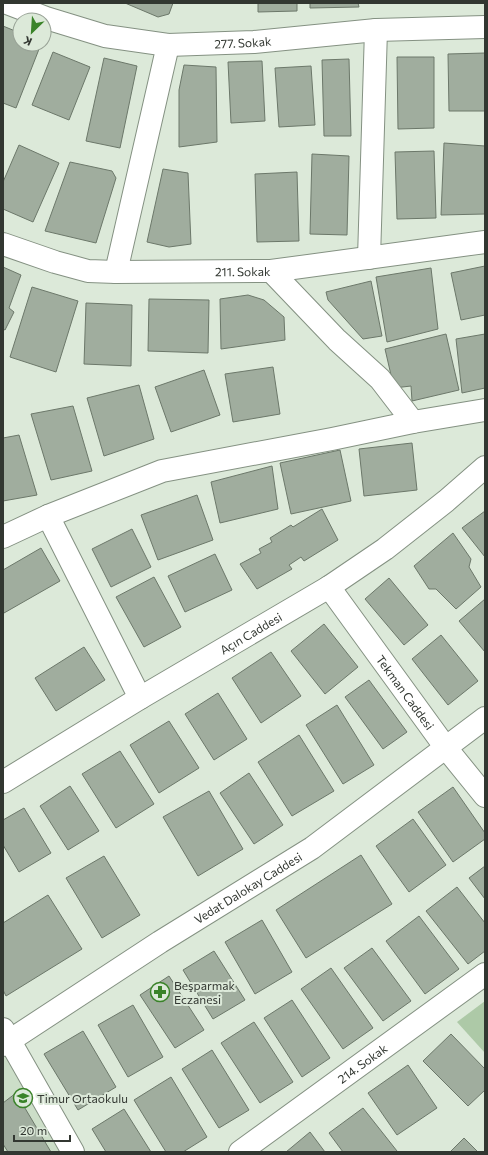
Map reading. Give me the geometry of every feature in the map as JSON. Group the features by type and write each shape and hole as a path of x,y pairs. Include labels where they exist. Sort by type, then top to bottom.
{"street":[{"name":"277. Sokak","path":"7,3 46,18 105,36 168,45 254,42 376,30 485,27"},
{"path":"369,258 376,30"},
{"path":"116,272 168,45"},
{"name":"211. Sokak","path":"3,244 55,262 88,271 116,272 271,271 485,242"},
{"path":"271,271 336,340 380,379 413,422"},
{"path":"3,538 48,516 162,471 413,422 485,410"},
{"name":"Açın Caddesi","path":"3,782 140,698 329,587 385,549 446,501 485,467"},
{"path":"48,516 140,698"},
{"name":"Tekman Caddesi","path":"329,587 446,748 485,796"},
{"name":"Vedat Dalokay Caddesi","path":"5,1038 312,848 485,718"},
{"name":"214. Sokak","path":"240,1152 485,974"},
{"path":"5,1038 73,1152"}],"shaded area":[{"path":"485,1001 485,1053 457,1022"},
{"name":"Timur Ortaokulu","path":"3,1045 73,1152 3,1152"}],"building":[{"path":"125,3 173,3 169,14 158,17"},
{"path":"258,3 297,3 297,11 258,12"},
{"path":"310,3 358,3 359,7 310,8"},
{"path":"3,26 12,30 12,52 38,52 16,108 3,103"},
{"path":"53,52 90,67 69,120 32,105"},
{"path":"485,53 485,111 449,111 448,54"},
{"path":"397,57 434,57 434,128 398,129"},
{"path":"104,58 137,66 120,148 86,141"},
{"path":"349,59 351,136 324,136 322,60"},
{"path":"262,61 265,121 231,123 228,62"},
{"path":"184,65 216,67 217,142 179,147 179,90"},
{"path":"311,66 315,125 279,127 275,68"},
{"path":"444,143 485,146 485,214 441,215"},
{"path":"19,145 59,163 33,222 3,209 3,182"},
{"path":"434,151 436,218 397,219 395,152"},
{"path":"312,154 349,156 347,235 310,234"},
{"path":"70,162 112,171 116,178 96,243 45,231"},
{"path":"163,169 188,173 191,244 169,247 147,242"},
{"path":"297,172 299,241 257,242 255,174"},
{"path":"485,266 485,315 461,320 451,273"},
{"path":"3,267 21,275 9,308 14,312 5,330 3,329"},
{"path":"431,268 438,329 387,342 376,277"},
{"path":"371,281 382,336 363,339 328,300 326,292"},
{"path":"32,287 78,301 56,372 10,357"},
{"path":"248,295 264,300 284,317 285,340 221,349 220,299"},
{"path":"149,299 209,300 208,353 148,351"},
{"path":"86,303 132,305 131,366 84,364"},
{"path":"446,334 459,390 412,401 411,386 394,388 385,349"},
{"path":"485,334 485,388 462,393 456,339"},
{"path":"273,367 280,414 233,422 225,374"},
{"path":"204,370 220,415 171,432 155,387"},
{"path":"139,385 154,439 104,456 87,398"},
{"path":"73,406 92,471 51,480 31,414"},
{"path":"19,435 37,495 3,501 3,438"},
{"path":"412,443 417,490 364,496 359,449"},
{"path":"340,450 351,501 291,514 280,463"},
{"path":"272,466 278,509 220,523 211,482"},
{"path":"197,495 213,540 158,560 141,515"},
{"path":"322,509 338,540 304,561 301,557 289,565 292,569 257,589 240,564 261,553 259,549 272,542 270,538 291,525 293,527"},
{"path":"485,511 485,557 462,528"},
{"path":"132,529 151,567 111,587 92,549"},
{"path":"453,533 471,559 469,567 481,587 456,609 436,589 429,589 414,566"},
{"path":"41,548 60,581 4,613 3,570"},
{"path":"215,554 232,590 185,612 168,576"},
{"path":"154,577 181,627 144,647 116,597"},
{"path":"389,578 428,625 404,645 365,599"},
{"path":"485,599 485,652 459,621"},
{"path":"324,624 358,667 325,694 291,651"},
{"path":"441,635 478,681 448,705 412,659"},
{"path":"84,647 105,680 56,711 35,678"},
{"path":"271,652 301,696 261,723 232,678"},
{"path":"369,680 407,732 383,749 345,697"},
{"path":"218,693 247,739 214,760 185,714"},
{"path":"337,705 374,765 343,784 306,725"},
{"path":"169,721 199,768 159,793 130,745"},
{"path":"299,735 334,791 292,816 258,762"},
{"path":"120,751 154,804 116,828 82,774"},
{"path":"249,773 283,825 254,844 220,793"},
{"path":"70,786 99,831 68,850 40,806"},
{"path":"453,787 485,833 485,839 453,862 418,812"},
{"path":"209,791 243,849 198,876 163,817"},
{"path":"24,808 51,853 19,872 3,845 3,820"},
{"path":"413,819 446,865 409,892 376,846"},
{"path":"361,855 392,904 306,958 276,910"},
{"path":"104,856 140,915 102,938 66,878"},
{"path":"485,866 485,899 469,878"},
{"path":"457,887 485,923 485,951 468,964 426,911"},
{"path":"48,895 82,949 6,996 3,990 3,923"},
{"path":"419,916 459,969 425,994 386,941"},
{"path":"262,920 292,972 255,994 225,942"},
{"path":"372,948 411,1001 383,1021 344,968"},
{"path":"214,951 245,1000 213,1019 183,970"},
{"path":"331,968 373,1028 343,1049 301,989"},
{"path":"169,976 204,1030 175,1048 140,995"},
{"path":"292,1000 330,1058 302,1077 264,1018"},
{"path":"133,1005 163,1057 128,1077 98,1025"},
{"path":"254,1022 293,1082 260,1103 221,1043"},
{"path":"83,1031 116,1087 78,1110 44,1054"},
{"path":"451,1034 485,1069 485,1090 468,1106 423,1061"},
{"path":"212,1050 249,1110 219,1128 182,1069"},
{"path":"408,1065 437,1108 397,1135 368,1093"},
{"path":"171,1077 207,1137 183,1152 166,1152 134,1100"},
{"path":"16,1093 51,1152 8,1152 3,1144 3,1103"},
{"path":"363,1108 397,1151 396,1152 343,1152 329,1133"},
{"path":"124,1109 151,1152 106,1152 92,1129"},
{"path":"310,1132 325,1152 286,1152"},
{"path":"464,1138 478,1152 450,1152"}],"place":[{"name":"Beşparmak Eczanesi","path":"160,992"},
{"name":"Timur Ortaokulu","path":"23,1098"}]}
